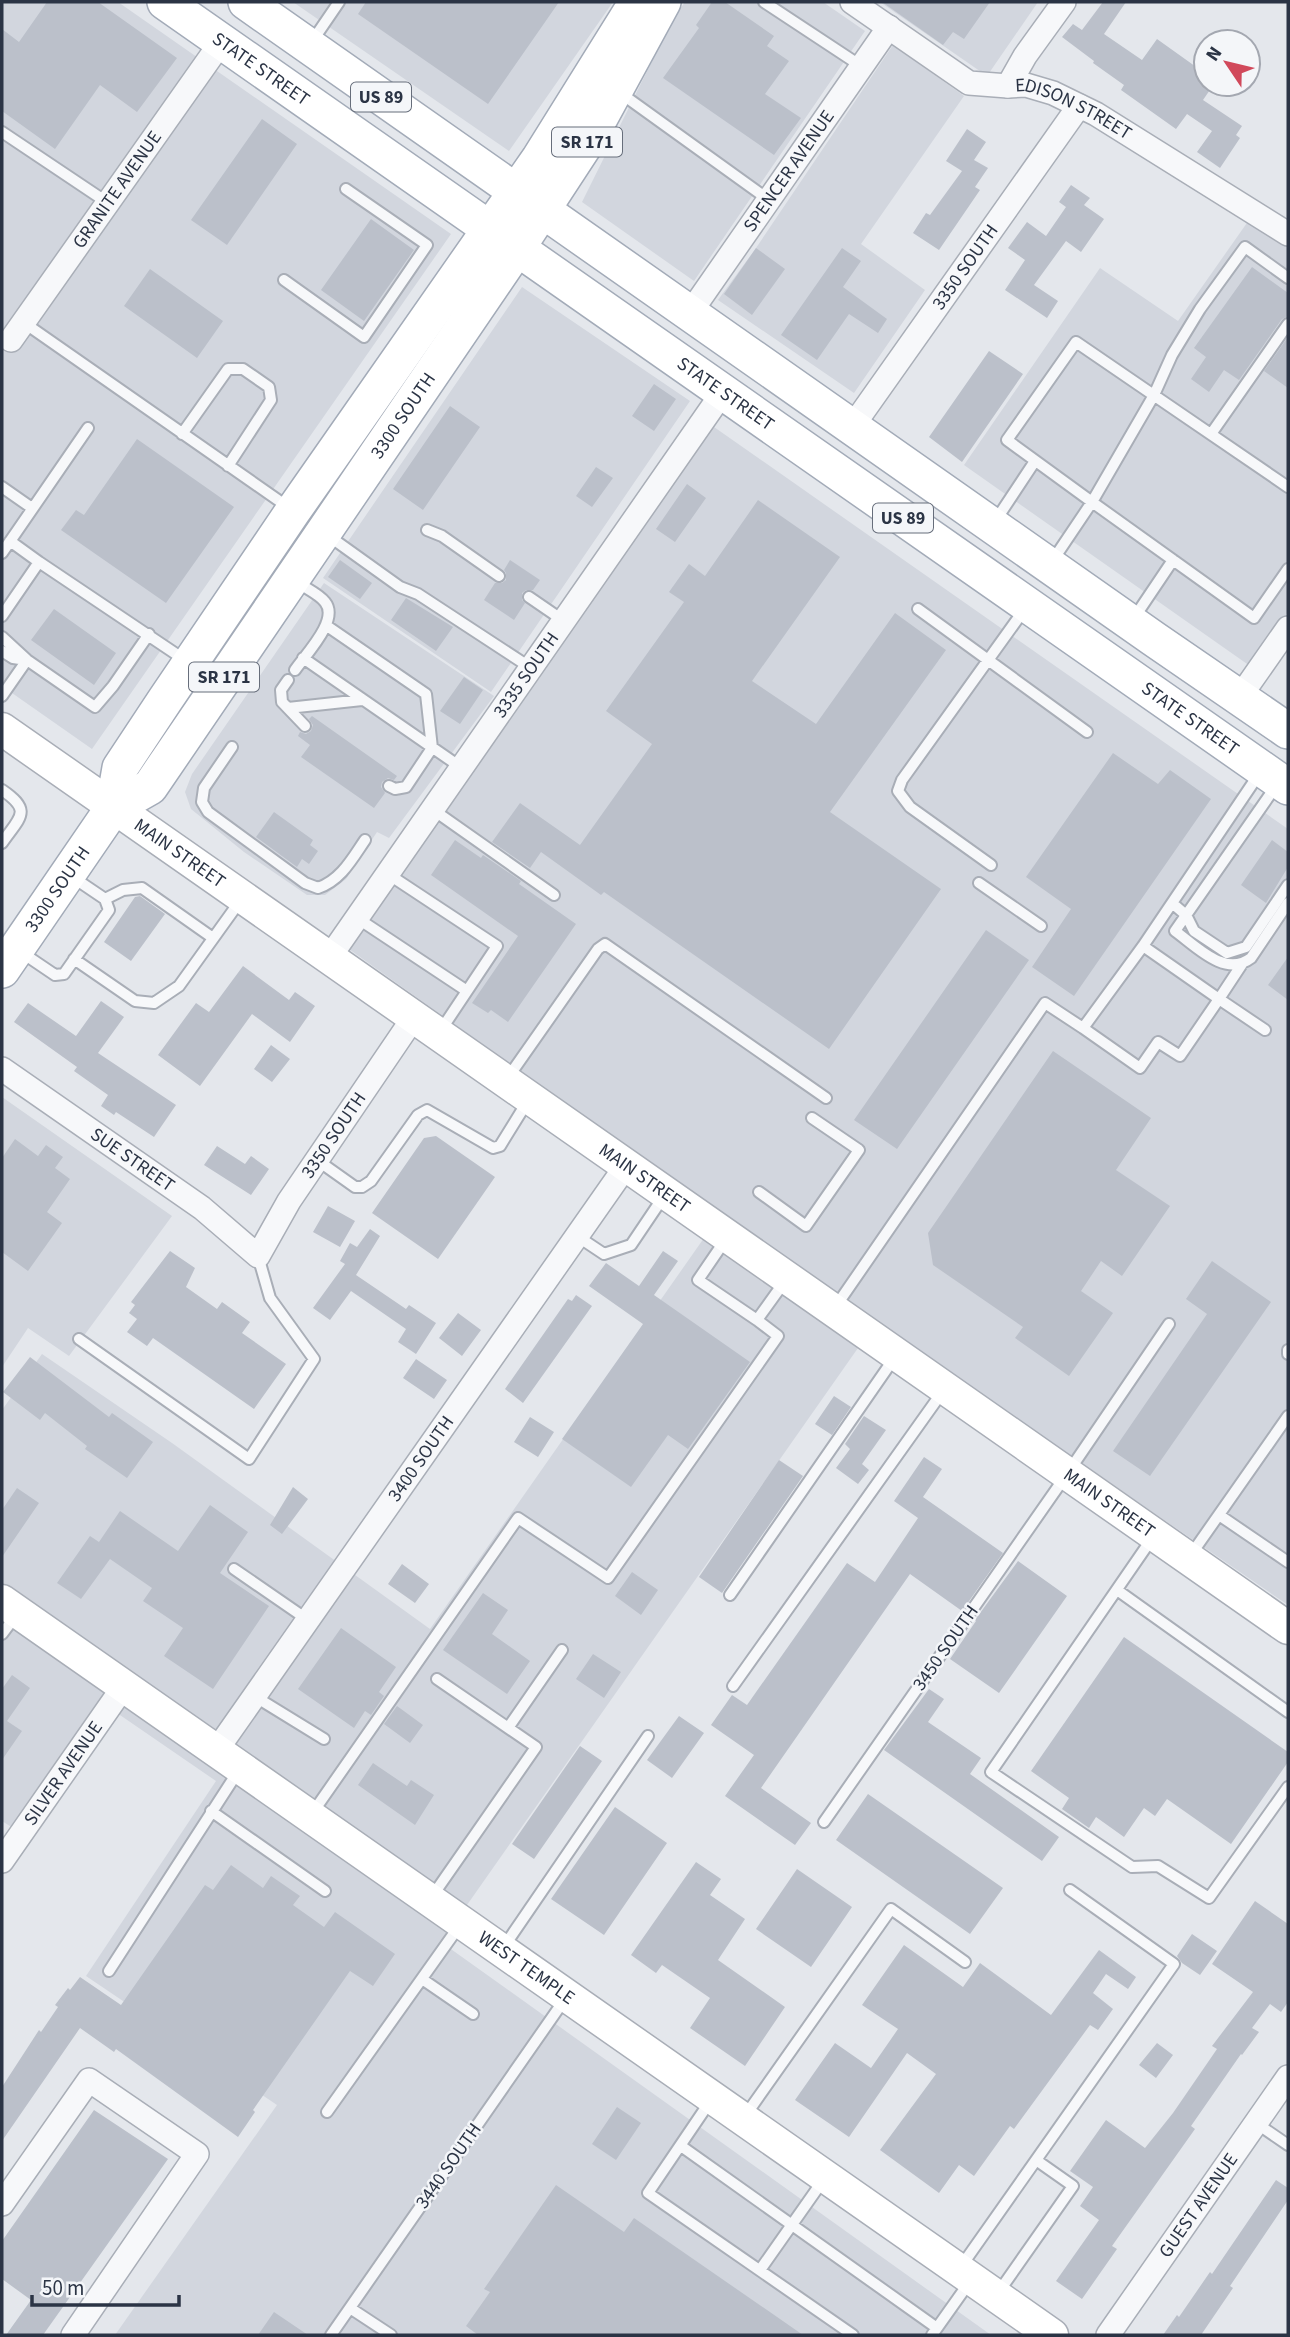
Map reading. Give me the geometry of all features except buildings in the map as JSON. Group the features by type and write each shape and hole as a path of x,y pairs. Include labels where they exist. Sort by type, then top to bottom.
{"main road":[{"name":"STATE STREET","path":"165,2 1027,604 1139,651 1239,698 1288,731"},
{"name":"STATE STREET","path":"246,2 1049,565 1277,779"},
{"name":"3300 SOUTH","path":"113,808 150,787 323,532 529,201 568,117 637,2"},
{"name":"3300 SOUTH","path":"529,201 588,140 663,2"},
{"name":"3300 SOUTH","path":"9,959 113,808 120,768 293,511 505,238"}],"street":[{"name":"EDISON STREET","path":"852,2 969,83 1026,85 1053,93 1079,106 1288,234"},
{"path":"1007,86 1064,2"},
{"name":"SPENCER AVENUE","path":"690,313 889,27"},
{"name":"GRANITE AVENUE","path":"17,331 222,41"},
{"name":"3350 SOUTH","path":"852,427 1079,106"},
{"name":"3335 SOUTH","path":"329,958 723,391"},
{"path":"1239,698 1288,628"},
{"name":"MAIN STREET","path":"2,729 1288,1628"},
{"name":"3350 SOUTH","path":"258,1256 289,1201 317,1160 426,1026"},
{"name":"SUE STREET","path":"2,1069 202,1208 258,1256"},
{"name":"3400 SOUTH","path":"228,1759 254,1696 626,1166"},
{"name":"WEST TEMPLE","path":"7,1616 124,1686 1052,2335"},
{"name":"SILVER AVENUE","path":"2,1861 124,1686"},
{"name":"GUEST AVENUE","path":"1108,2335 1288,2077"},
{"path":"2,2204 89,2080 197,2154 73,2335"}],"lane":[{"path":"309,46 339,2"},
{"path":"764,2 781,6 860,66"},
{"path":"616,90 769,200"},
{"path":"2,132 107,204"},
{"path":"284,280 364,337 427,245 346,189"},
{"path":"1049,565 1092,502 1154,395 1179,343 1244,247 1288,278"},
{"path":"1211,434 1288,324"},
{"path":"17,331 182,434 293,511"},
{"path":"1288,487 1076,342 1007,440 1254,618 1288,569"},
{"path":"182,434 229,369 243,369 252,375 269,387 271,400 228,466"},
{"path":"2,553 88,428"},
{"path":"992,525 1035,461"},
{"path":"2,487 32,508"},
{"path":"427,530 442,536 499,576"},
{"path":"323,532 400,587 418,594 531,668"},
{"path":"10,541 190,664"},
{"path":"1139,651 1173,560"},
{"path":"2,616 39,562"},
{"path":"291,579 326,602 330,613 327,626 281,690 282,702 305,726"},
{"path":"528,597 564,621"},
{"path":"991,865 910,807 898,791 908,772 1027,604"},
{"path":"918,609 1087,732"},
{"path":"327,626 426,694 432,748 406,786 396,789 389,786"},
{"path":"2,637 27,660 94,707 114,686 149,634"},
{"path":"2,652 13,658 27,660"},
{"path":"303,658 462,768"},
{"path":"2,696 27,660"},
{"path":"288,708 362,700"},
{"path":"232,747 204,788 202,802 208,813 305,883 318,888 330,884 341,874 365,840"},
{"path":"1083,1028 1172,903 1277,779"},
{"path":"1242,964 1223,964 1175,931 1277,779"},
{"path":"2,790 17,800 21,808 20,817 2,843"},
{"path":"432,810 554,895"},
{"path":"9,959 55,975 64,974 108,910 105,900 68,873"},
{"path":"388,874 497,946 467,991 426,1026"},
{"path":"979,883 1041,926"},
{"path":"1172,903 1186,915 1194,931 1227,953 1236,952 1246,947 1288,885"},
{"path":"105,900 122,890 142,888 214,938"},
{"path":"74,959 135,1001 154,1003 179,986 242,898"},
{"path":"833,1310 1045,1003 1140,1068 1158,1042 1180,1056 1242,964 1251,958 1288,903"},
{"path":"358,918 467,991"},
{"path":"317,1160 355,1187 362,1187 372,1181 418,1115 427,1110 493,1148 500,1146 517,1090 598,949 605,944 826,1098"},
{"path":"1143,946 1265,1030"},
{"path":"759,1192 806,1226 859,1150 812,1118"},
{"path":"577,1236 604,1254 631,1245 665,1193"},
{"path":"310,1816 518,1518 608,1578 778,1336 698,1280 727,1237"},
{"path":"79,1339 249,1459 314,1359 270,1298 258,1256"},
{"path":"757,1320 787,1278"},
{"name":"3450 SOUTH","path":"824,1822 1068,1474 1169,1324"},
{"path":"730,1595 896,1354"},
{"path":"733,1686 945,1389"},
{"path":"1188,1559 1288,1416"},
{"path":"1219,1515 1288,1562"},
{"path":"1155,1535 991,1772 1132,1867 1158,1866 1209,1898 1288,1787"},
{"path":"234,1569 308,1620"},
{"path":"1117,1590 1288,1712"},
{"path":"508,1728 562,1650"},
{"path":"429,1900 536,1747 437,1679"},
{"path":"254,1696 324,1739"},
{"path":"501,1951 648,1737"},
{"path":"109,1971 211,1811 228,1759"},
{"path":"211,1811 325,1891"},
{"path":"975,2282 1036,2160 1174,1964 1070,1890"},
{"path":"743,2119 891,1909 965,1962"},
{"path":"327,2112 461,1923"},
{"path":"422,1979 473,2014"},
{"name":"3440 SOUTH","path":"331,2335 567,1997"},
{"path":"713,2098 648,2193 853,2335"},
{"path":"1256,2123 1288,2145"},
{"path":"681,2146 792,2224 934,2332 975,2282 1073,2186 1036,2160"},
{"path":"760,2270 826,2176"},
{"path":"351,2308 391,2335"}],"shaded area":[{"path":"2,2 118,2 451,234 92,749 2,686"},
{"path":"293,2 613,2 509,151"},
{"path":"685,2 823,2 865,31 694,281 582,202 673,19"},
{"path":"880,2 1038,2 987,76"},
{"path":"893,45 964,96 861,244 925,290 854,393 718,300"},
{"path":"1249,220 1288,246 1288,612 1250,666 964,465 1100,268 1178,321"},
{"path":"522,287 690,401 491,692 323,578"},
{"path":"714,427 1288,829 1288,1605 787,1261 346,947"},
{"path":"324,583 494,696 389,838 377,832 346,879 325,895 307,895 244,852 191,809 185,792 192,774"},
{"path":"2,1097 172,1216 69,1356 28,1328 2,1367"},
{"path":"704,1238 858,1348 441,1942 991,2335 115,2335 277,2105 86,1976 216,1781 101,1702 13,1828 2,1821 2,1410 42,1354 172,1443 430,1629"}]}
